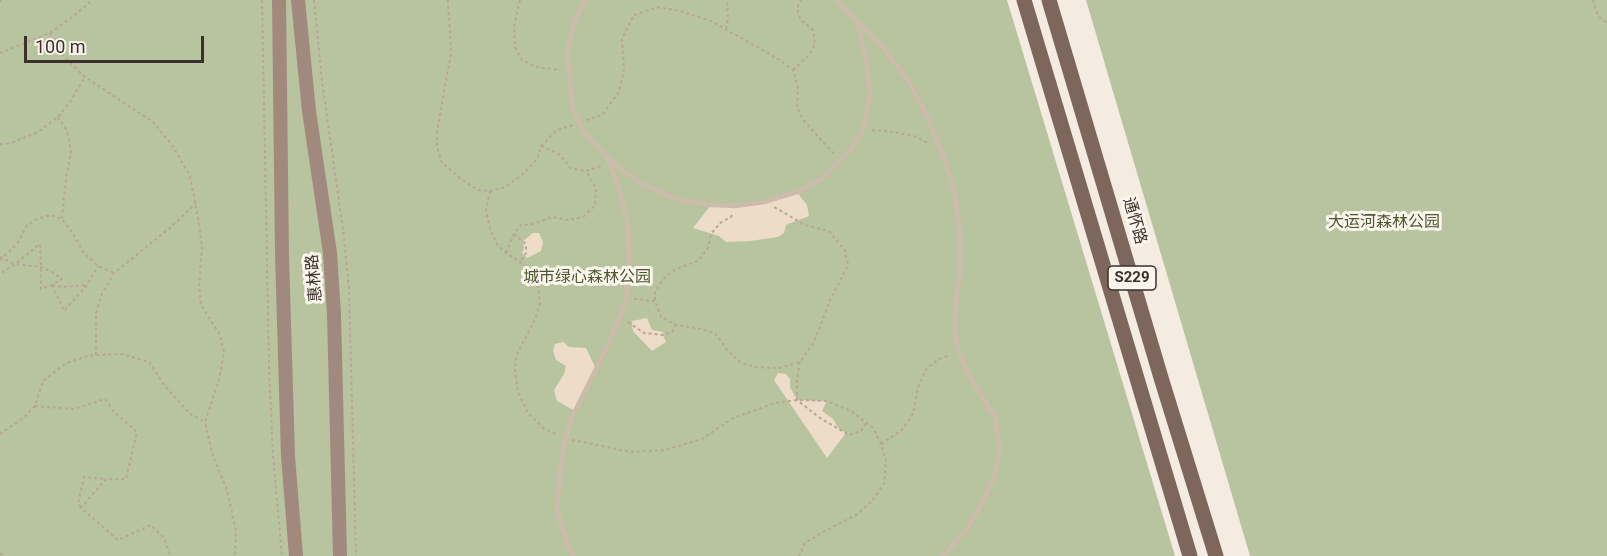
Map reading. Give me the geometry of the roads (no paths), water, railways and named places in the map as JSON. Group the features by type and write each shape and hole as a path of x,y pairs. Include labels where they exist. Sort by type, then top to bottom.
{"main road":[{"name":"惠林路","path":"279,0 282,255 288,456 296,556"},
{"name":"惠林路","path":"298,0 309,111 330,253 334,314 340,556"},
{"name":"S229","path":"1024,0 1190,556"},
{"name":"通怀路","path":"1049,0 1216,556"}],"lane":[{"path":"585,0 575,19 567,52 572,104 583,132 608,158 638,182 676,199 711,205 735,206 764,202 797,192 823,178 852,148 863,130 870,94 866,58 857,21"},
{"path":"835,0 880,44 908,80 928,118 955,194 960,233 960,271 955,334 959,353 972,381 995,417 1000,453 994,477 968,528 943,556"},
{"path":"574,556 568,546 557,510 565,439 571,419 620,317 626,298 629,264 628,224 608,158"}],"park label":[{"name":"大运河森林公园","path":"1384,223"},
{"name":"城市绿心森林公园","path":"587,278"}]}
